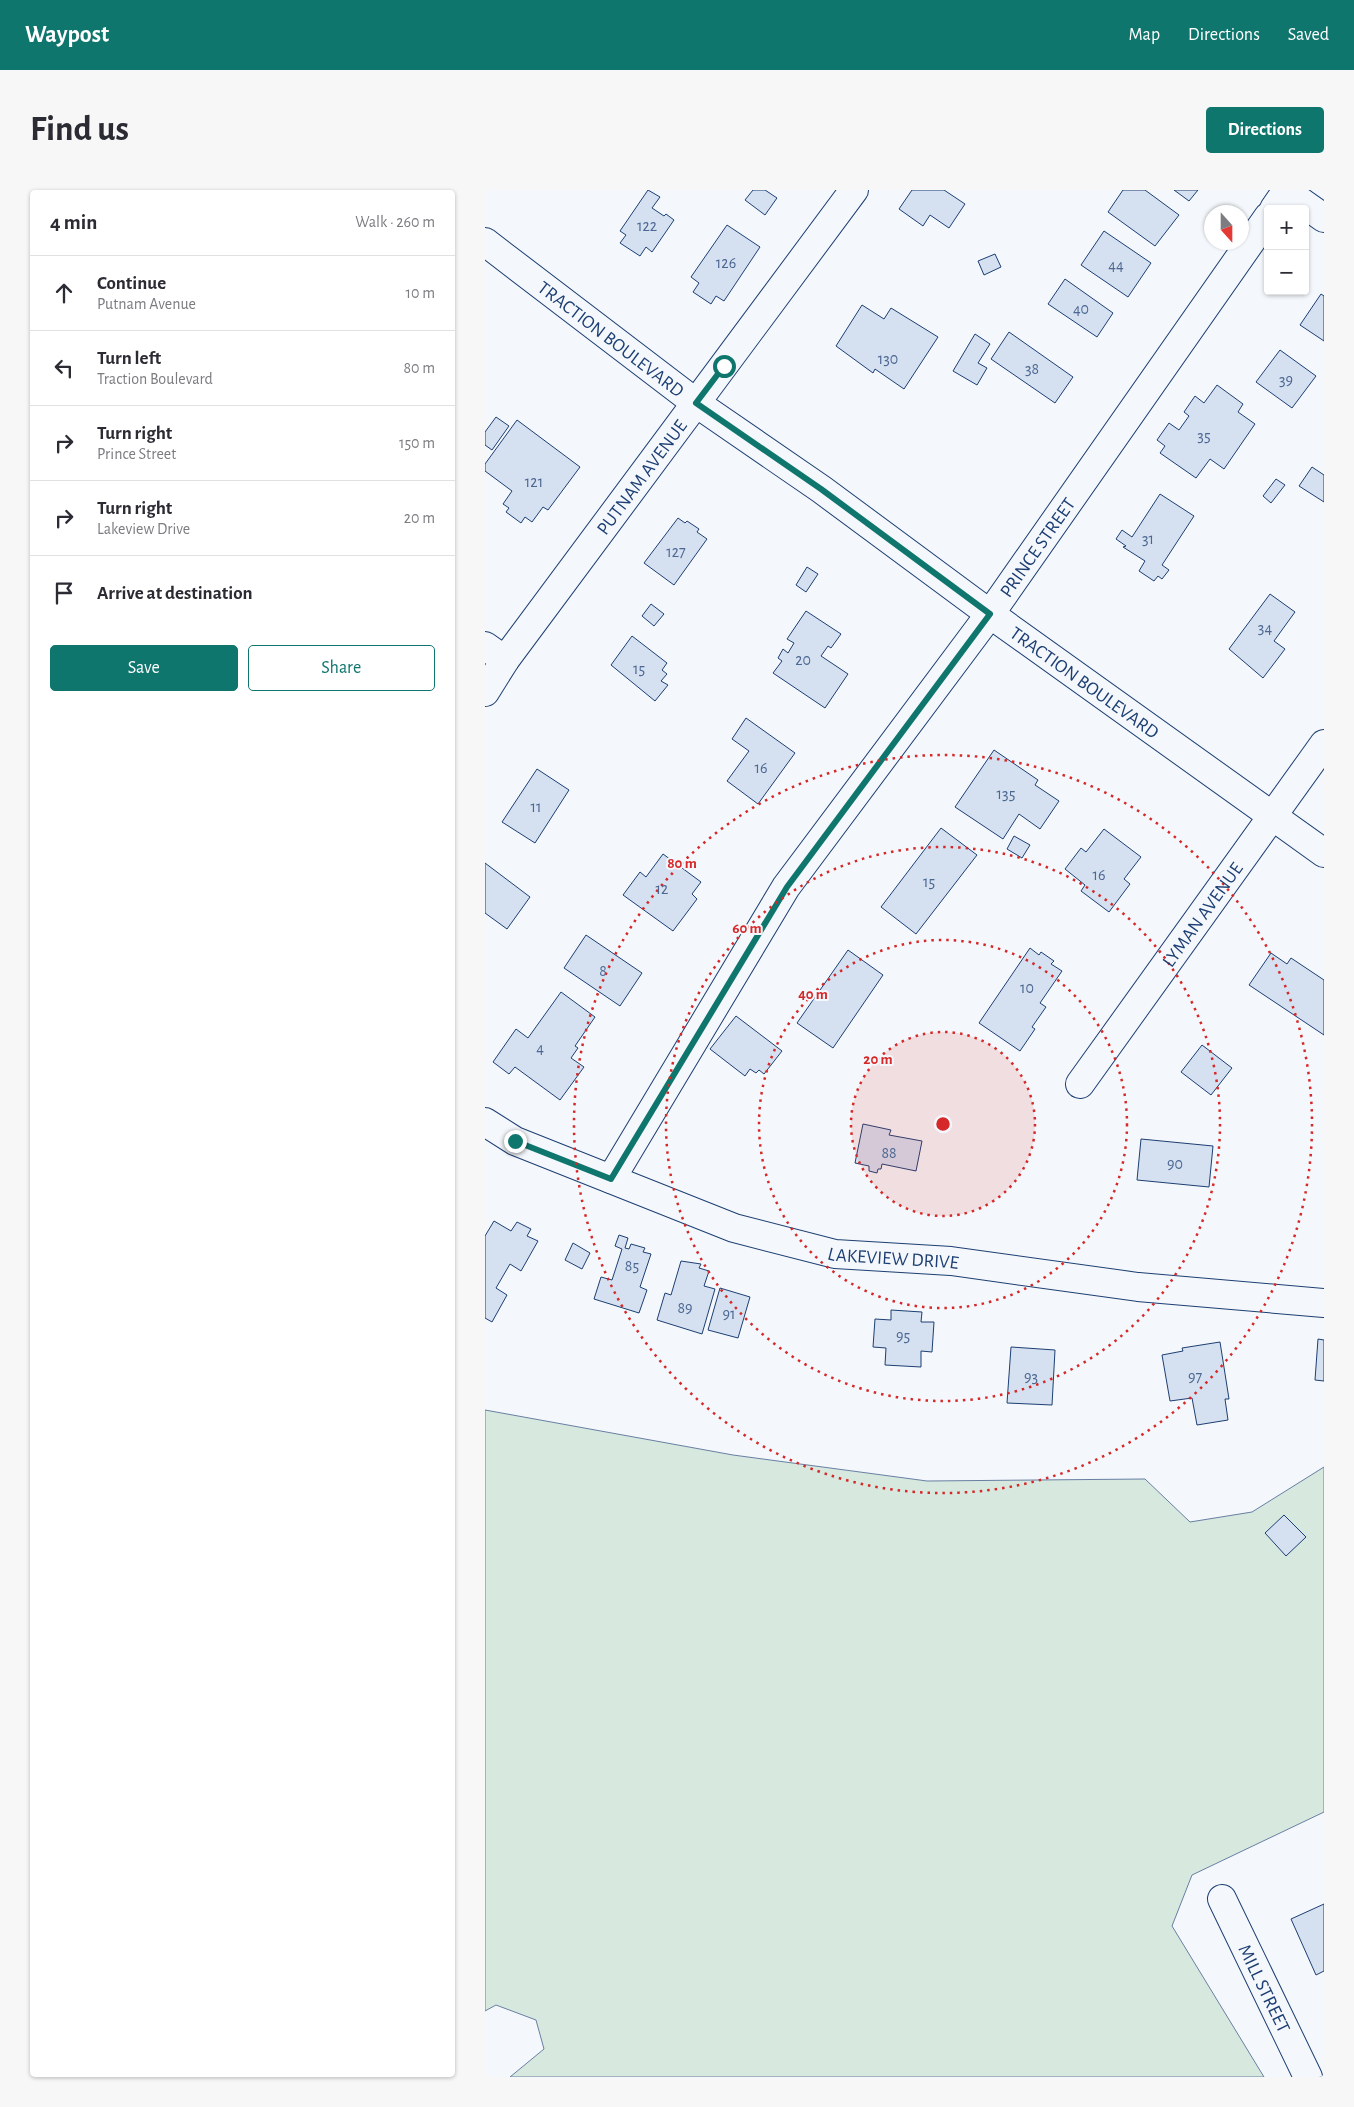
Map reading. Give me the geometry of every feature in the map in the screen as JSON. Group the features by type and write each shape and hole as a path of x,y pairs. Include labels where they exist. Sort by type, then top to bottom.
{"street":[{"name":"PUTNAM AVENUE","path":"485,692 495,653 696,403 854,190"},
{"path":"1283,195 1324,218"},
{"name":"PRINCE STREET","path":"611,1179 787,887 990,614 1264,223"},
{"name":"TRACTION BOULEVARD","path":"485,242 696,403 821,489 990,614 1324,854"},
{"name":"LYMAN AVENUE","path":"1080,1084 1324,744"},
{"name":"LAKEVIEW DRIVE","path":"485,1122 515,1141 735,1228 835,1254 951,1262 1138,1287 1324,1303"},
{"name":"MILL STREET","path":"1223,1899 1308,2077"}],"shaded area":[{"path":"485,1410 733,1455 927,1481 1145,1479 1190,1522 1252,1512 1324,1467 1324,1812 1192,1875 1172,1926 1264,2077 510,2077 544,2049 536,2020 496,2005 485,2011"}],"building":[{"path":"648,190 660,197 652,208 674,220 652,252 646,247 640,256 620,243 626,235 620,231"},
{"path":"753,190 765,190 777,198 765,215 745,200"},
{"path":"912,190 944,190 965,204 949,228 930,215 923,226 899,209"},
{"path":"1123,190 1145,190 1179,215 1155,246 1108,212"},
{"path":"1174,190 1198,190 1189,201"},
{"path":"727,225 760,247 724,301 716,296 711,304 693,292 699,283 691,277"},
{"path":"1104,231 1151,263 1128,297 1081,265"},
{"path":"995,254 1001,267 984,275 978,261"},
{"path":"1065,279 1113,313 1097,337 1048,304"},
{"path":"1321,294 1324,296 1324,341 1300,325"},
{"path":"862,305 884,319 891,308 938,337 904,389 875,369 873,373 836,346"},
{"path":"1009,332 1073,377 1055,403 991,359"},
{"path":"975,334 990,344 978,363 987,368 977,385 953,371"},
{"path":"1280,350 1316,376 1292,408 1256,382"},
{"path":"1217,385 1243,404 1238,412 1255,424 1224,469 1210,459 1196,478 1160,453 1165,446 1157,440 1169,423 1179,430 1189,416 1184,412 1195,396 1204,403"},
{"path":"496,417 509,426 492,450 485,445 485,432"},
{"path":"517,420 580,467 548,510 543,507 532,522 525,517 521,523 506,512 509,508 503,504 512,491 485,471 485,464"},
{"path":"1312,467 1324,475 1324,502 1299,486"},
{"path":"1276,479 1285,485 1271,503 1263,496"},
{"path":"1160,494 1194,516 1162,565 1169,570 1162,579 1158,576 1154,581 1139,571 1145,561 1123,547 1126,546 1116,539 1122,530 1132,537"},
{"path":"678,518 685,523 687,521 699,529 697,532 707,539 674,585 644,563"},
{"path":"807,567 818,574 806,592 796,585"},
{"path":"1270,594 1295,612 1274,641 1285,649 1263,678 1229,649"},
{"path":"651,604 664,614 654,626 642,616"},
{"path":"806,611 841,634 831,648 828,646 821,656 848,674 825,708 773,673 782,661 778,658 783,649 788,653 794,643 787,639"},
{"path":"632,636 667,663 662,670 667,674 661,681 668,685 655,701 611,665"},
{"path":"746,718 795,753 758,804 727,781 749,751 732,739"},
{"path":"994,750 1038,780 1035,785 1059,801 1040,829 1019,814 1003,839 955,807"},
{"path":"537,769 569,790 535,843 502,822"},
{"path":"941,828 977,855 916,934 881,907"},
{"path":"1104,829 1141,857 1124,879 1130,884 1109,912 1081,891 1085,885 1065,869 1081,848 1086,852"},
{"path":"1014,836 1030,845 1022,858 1007,849"},
{"path":"663,854 701,882 692,894 697,899 673,931 623,895 640,872 646,877"},
{"path":"485,863 530,897 507,929 485,913"},
{"path":"586,935 642,973 620,1006 564,968"},
{"path":"1030,948 1039,955 1041,952 1054,961 1051,964 1062,971 1040,1003 1046,1007 1032,1027 1035,1029 1020,1051 979,1023"},
{"path":"848,950 883,975 833,1048 797,1023"},
{"path":"1271,953 1287,964 1291,958 1324,980 1324,1035 1249,985"},
{"path":"561,992 595,1017 575,1046 578,1048 571,1058 584,1067 560,1100 515,1067 509,1074 493,1062 516,1029 528,1038"},
{"path":"736,1016 782,1051 764,1074 759,1070 756,1073 750,1069 745,1076 710,1049"},
{"path":"1202,1045 1232,1068 1211,1095 1181,1072"},
{"path":"863,1124 891,1130 889,1135 922,1141 916,1171 882,1164 881,1169 878,1169 877,1173 869,1171 869,1166 855,1163"},
{"path":"1141,1139 1213,1146 1209,1187 1137,1180"},
{"path":"494,1221 511,1231 517,1222 531,1229 527,1236 538,1241 521,1271 510,1264 496,1288 507,1295 492,1322 485,1318 485,1236"},
{"path":"619,1235 628,1238 625,1248 629,1249 631,1244 645,1248 643,1252 651,1254 640,1287 647,1290 639,1313 594,1299 601,1277 612,1280 622,1249 615,1246"},
{"path":"573,1243 590,1253 582,1269 565,1260"},
{"path":"681,1261 701,1264 699,1268 709,1271 704,1286 715,1289 702,1334 657,1320 665,1293 671,1295"},
{"path":"720,1288 750,1297 738,1338 708,1330"},
{"path":"891,1310 922,1312 921,1322 934,1322 932,1352 921,1351 921,1367 885,1365 886,1348 873,1347 875,1319 891,1320"},
{"path":"1318,1339 1324,1340 1324,1381 1315,1380"},
{"path":"1220,1342 1229,1399 1225,1399 1228,1420 1197,1425 1192,1398 1170,1401 1162,1355 1183,1351 1182,1348"},
{"path":"1011,1347 1055,1350 1052,1405 1007,1403"},
{"path":"1284,1515 1306,1537 1286,1556 1265,1533"},
{"path":"1324,1904 1324,1971 1316,1975 1291,1919"}],"route":[{"path":"515,1141 611,1179 787,887 990,614 821,489 696,403 724,366"}]}
